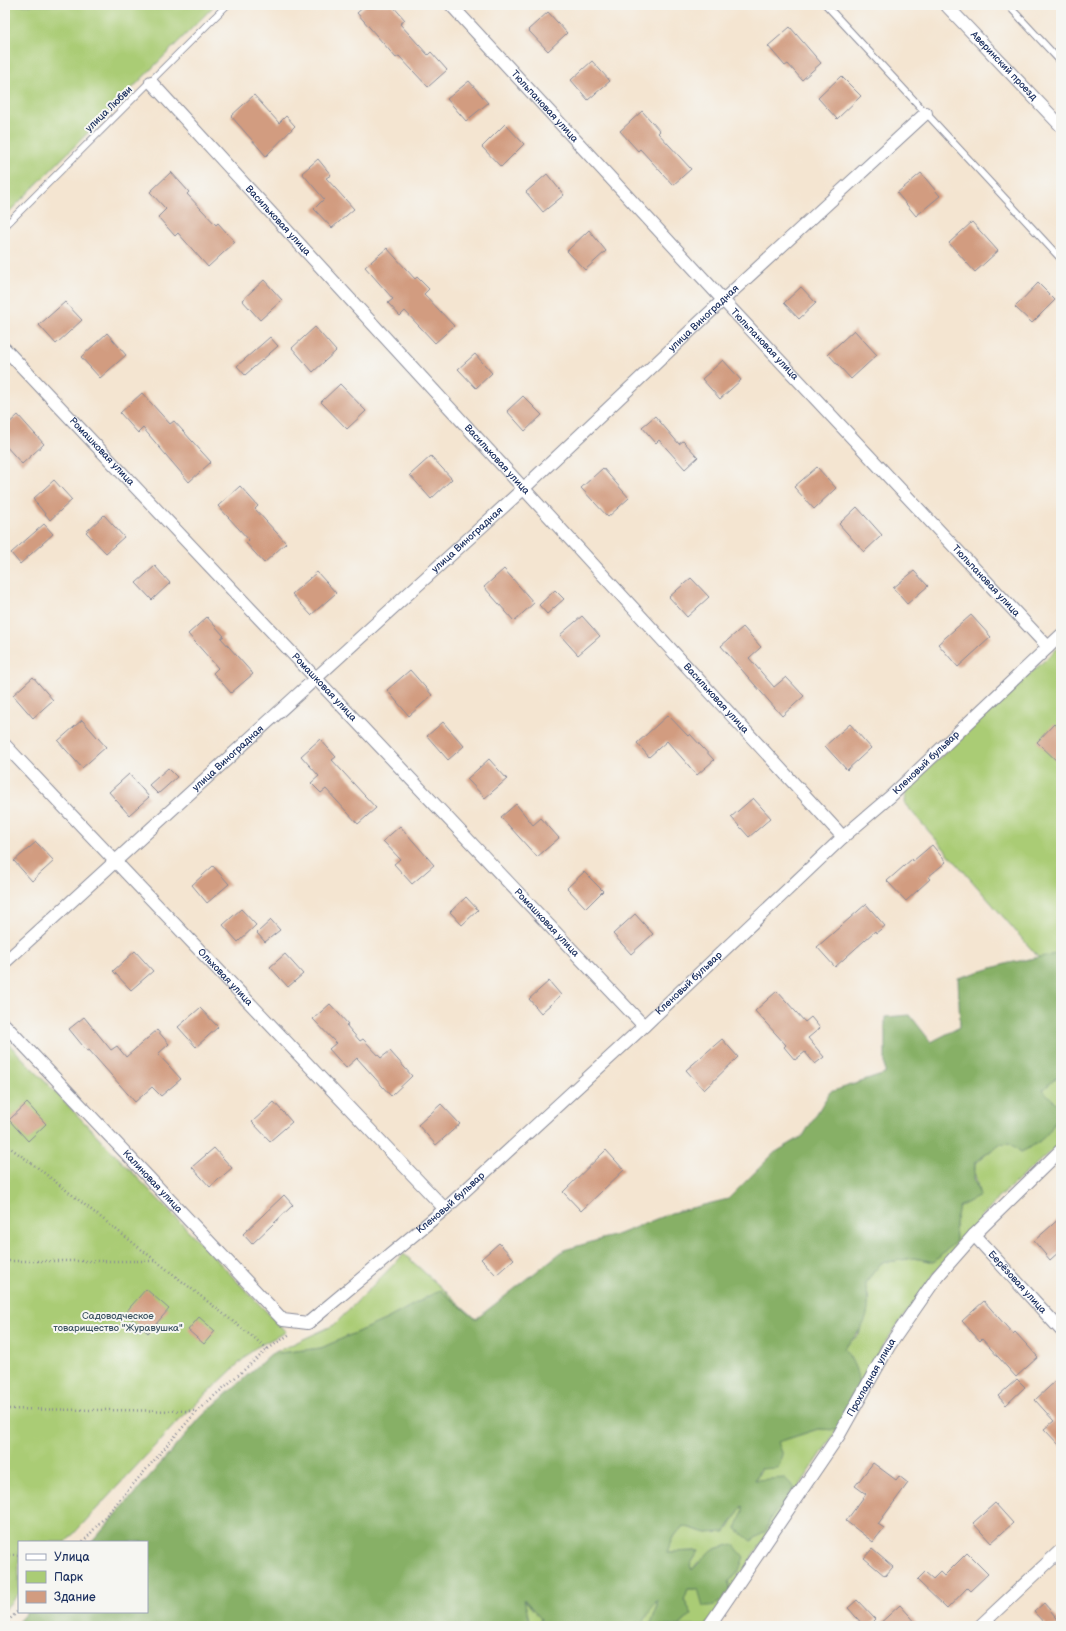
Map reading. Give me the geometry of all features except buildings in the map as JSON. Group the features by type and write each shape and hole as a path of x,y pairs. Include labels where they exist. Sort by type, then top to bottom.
{"street":[{"name":"Тюльпановая улица","path":"450,5 723,300 1048,647"},
{"name":"Аверинский проезд","path":"946,5 1061,126"},
{"name":"Васильковая улица","path":"151,82 843,837"},
{"name":"улица Виноградная","path":"5,962 523,489 723,300 926,113"},
{"name":"Ромашковая улица","path":"5,349 644,1026"},
{"name":"Кленовый бульвар","path":"308,1323 445,1208 644,1026 843,837 891,796 1061,635"},
{"name":"Ольховая улица","path":"5,745 445,1208"},
{"name":"Калиновая улица","path":"5,1024 283,1320 308,1323"},
{"name":"Прохладная улица","path":"709,1626 839,1435 889,1346 937,1277 974,1235 1061,1150"},
{"name":"Берёзовая улица","path":"974,1235 1061,1330"},
{"path":"980,1626 1061,1550"}],"lane":[{"name":"улица Любви","path":"5,226 227,5"},
{"path":"826,5 1061,259"},
{"path":"1008,5 1061,62"}],"path":[{"path":"5,1144 38,1168 268,1349"},
{"path":"5,1261 157,1261"},
{"path":"84,1541 197,1411 268,1349 308,1323"},
{"path":"5,1409 197,1411"},
{"path":"5,1555 18,1555"},
{"path":"5,1624 18,1611"}],"green space":[{"path":"5,5 215,5 5,216"},
{"path":"1061,645 1061,953 1039,958 905,804 906,789"},
{"path":"1061,953 1061,1073 1043,1090 1059,1106 1051,1129 1036,1144 1021,1152 1010,1143 1000,1144 975,1162 974,1178 980,1196 959,1207 955,1223 956,1241 934,1262 914,1258 881,1263 865,1283 868,1303 866,1319 858,1333 844,1348 857,1372 857,1390 854,1399 837,1430 818,1429 778,1442 783,1455 778,1468 760,1469 755,1480 785,1478 794,1487 784,1503 771,1517 766,1531 751,1541 736,1529 743,1511 742,1506 725,1532 707,1533 683,1526 672,1539 667,1552 699,1551 690,1565 692,1570 711,1550 733,1544 744,1557 738,1573 728,1581 731,1589 725,1597 716,1604 703,1606 698,1589 688,1589 684,1600 692,1614 679,1626 650,1626 657,1608 657,1600 641,1626 536,1626 541,1619 524,1599 530,1624 528,1626 14,1626 26,1613 148,1613 148,1541 93,1541 202,1416 271,1354 321,1348 387,1319 440,1290 476,1319 564,1250 619,1234 671,1213 728,1199 774,1153 803,1136 830,1092 885,1074 885,1017 910,1015 931,1042 960,1027 958,978 1009,963"},
{"name":"Садоводческое товарищество \"Журавушка\"","path":"5,1040 286,1332 255,1348 178,1421 67,1541 18,1541 18,1594 5,1609"},
{"path":"1061,1073 1061,1142 998,1198 934,1274 881,1348 858,1392 844,1348 859,1334 869,1300 865,1283 881,1263 914,1258 934,1262 956,1241 955,1223 959,1207 980,1196 975,1175 975,1163 1000,1144 1010,1143 1021,1152 1036,1144 1047,1134 1051,1129 1057,1115 1059,1106 1043,1090"},
{"path":"404,1254 476,1319 440,1290 387,1319 321,1348 271,1354 334,1325"},
{"path":"818,1429 837,1430 731,1589 728,1581 738,1573 698,1562 692,1570 690,1565 699,1551 666,1552 672,1539 683,1526 707,1533 729,1528 742,1505 751,1541 766,1531 771,1517 784,1503 755,1480 778,1442"},
{"path":"688,1589 698,1589 724,1599 706,1626 679,1626 692,1614 684,1600"},
{"path":"523,1598 541,1619 536,1626 528,1626 530,1623"},
{"path":"657,1599 657,1608 650,1626 641,1626"}]}
